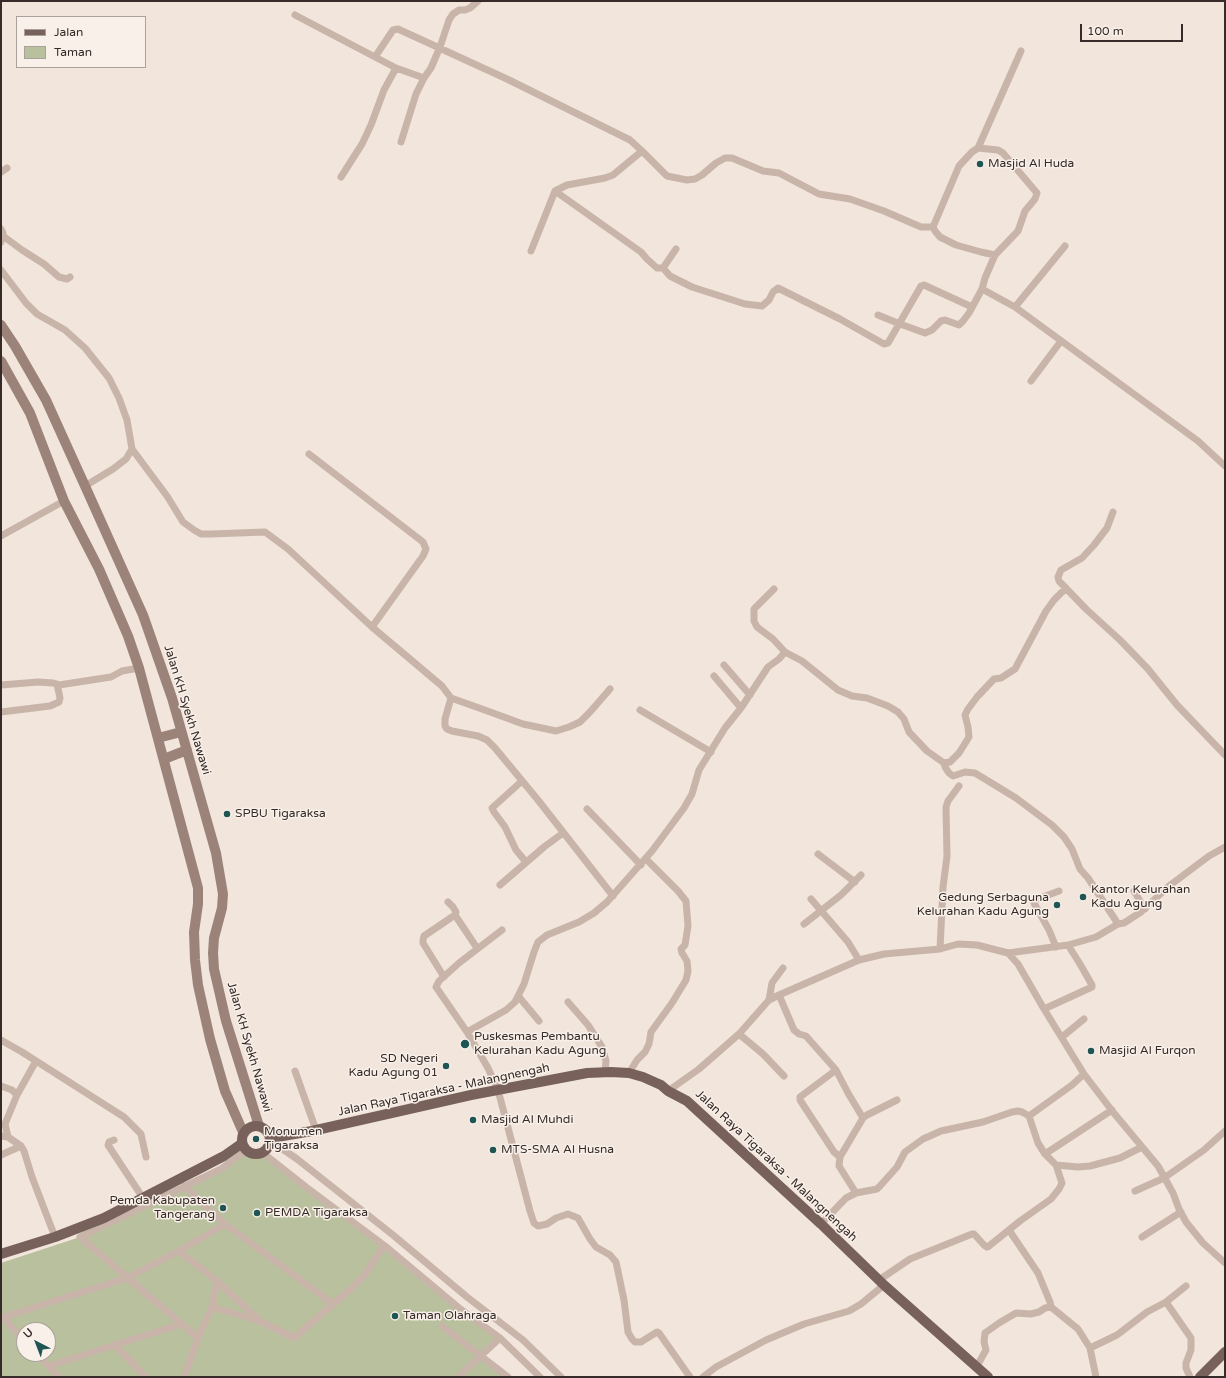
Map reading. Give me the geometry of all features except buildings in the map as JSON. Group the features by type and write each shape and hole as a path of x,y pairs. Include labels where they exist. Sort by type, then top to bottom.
{"main road":[{"name":"Jalan KH Syekh Nawawi","path":"1,325 15,346 46,400 143,615 172,698 216,851 221,882 222,908 214,938 214,969 226,1021 259,1126"},
{"path":"1,361 30,413 64,501 99,569 128,636 139,668 198,888 198,904 194,932 195,960 198,985 210,1039 225,1091 243,1132 244,1147 251,1153 257,1154 262,1153 268,1148 270,1140 268,1133 264,1128 259,1126 249,1128 243,1132"},
{"path":"158,738 181,732"},
{"path":"164,759 187,750"},
{"name":"Jalan Raya Tigaraksa - Malangnengah","path":"270,1140 471,1095 581,1074 604,1072 629,1073 643,1077 661,1085 668,1091 687,1101 882,1282 988,1377"},
{"path":"1,1254 55,1237 104,1218 244,1147"},
{"path":"1200,1377 1225,1352"}],"street":[{"path":"401,142 416,94 431,68 449,20 453,14 459,10 470,8 478,1"},
{"path":"295,15 375,58 396,68 424,78"},
{"path":"375,58 393,30 398,29 507,79 630,140 667,176 687,180 695,179 702,175 716,162 724,158 732,158 763,171 779,173 819,194 850,199 884,211 921,227 933,227"},
{"path":"995,255 956,244 940,237 935,232 933,227 959,166 972,152 978,148 1021,51"},
{"path":"341,177 362,144 384,90 396,68"},
{"path":"878,315 925,333 932,330 941,321 946,320 959,325 972,307 982,289 995,255 1018,231 1025,211 1035,199 1037,193 1003,153 998,150 978,148"},
{"path":"531,251 555,191 567,185 606,178 613,175 642,151"},
{"path":"555,191 641,252 646,259 657,268 663,268 670,276 692,287 745,304 762,306 769,300 773,292 778,288 840,319 884,344 888,344 920,286 924,285 972,307"},
{"path":"2,236 44,264 59,277 67,279 70,277"},
{"path":"1015,307 1065,246"},
{"path":"663,268 676,249"},
{"path":"1,270 26,303 43,318 65,330 75,339 92,356 109,378 119,398 127,420 132,449 167,496 183,522 194,530 201,534 265,532 288,549 372,627 442,686 451,698 482,708 522,724 556,731 580,722 610,689"},
{"path":"982,289 1015,307 1198,441 1225,466"},
{"path":"1031,381 1061,341"},
{"path":"85,486 113,469 126,459 132,449"},
{"path":"309,454 423,542 426,549 423,556 372,627"},
{"path":"1,536 64,501"},
{"path":"1112,512 1107,528 1094,545 1082,558 1066,566 1059,573 1059,581 1148,669 1176,705 1225,755"},
{"path":"944,763 950,762 959,753 969,737 965,715 972,703 994,679 1001,678 1015,670 1046,612 1054,600 1066,588"},
{"path":"774,589 754,609 754,621 757,627 773,639 785,652 802,661 838,690 852,696 867,698 888,706 898,712 904,719 909,732 927,751 944,763 945,767 954,776 965,772 975,773 1016,798 1052,825 1064,837 1072,849 1080,869 1088,878 1118,924"},
{"path":"467,1032 506,1010 519,997 538,942 594,914 608,902 630,875 641,865 684,808 692,794 700,770 725,728 741,708 768,666 785,652"},
{"path":"724,665 750,695"},
{"path":"1,685 38,682 57,684 112,677 122,671 139,668"},
{"path":"714,676 741,708"},
{"path":"1,712 50,706 59,702 60,698 57,684"},
{"path":"451,698 445,719 445,726 447,729 478,736 487,740 495,748 613,896"},
{"path":"640,710 711,752"},
{"path":"522,781 492,808 505,827 516,850 526,862"},
{"path":"940,949 943,887 947,856 946,807 948,801 959,786"},
{"path":"587,809 641,865"},
{"path":"500,885 563,833"},
{"path":"668,1091 699,1069 739,1034 769,1000 779,995 859,960 884,954 940,949 958,944 983,946 1008,953 1068,945 1096,937 1118,924 1124,923 1145,909 1170,886 1209,856 1225,847"},
{"path":"818,854 855,882"},
{"path":"629,1073 637,1060 645,1052 649,1044 651,1032 672,1003 686,980 688,971 687,961 681,949 685,945 688,926 686,901 646,859"},
{"path":"804,924 841,896 861,875"},
{"path":"1056,947 1049,930 1034,903 1036,900 1059,891"},
{"path":"1134,891 1145,909"},
{"path":"811,899 848,942 859,960"},
{"path":"448,902 453,907 456,912 455,915 477,948"},
{"path":"444,977 423,943 423,940 424,936 455,915"},
{"path":"502,930 459,963 439,981 436,986 467,1032 488,1068 498,1090 534,1223 538,1226 547,1224 556,1218 568,1214 578,1218 596,1247 610,1255 616,1262 624,1300 628,1332 632,1339 635,1342 640,1342 657,1332 690,1377"},
{"path":"1044,1009 1092,986 1068,945"},
{"path":"1008,953 1018,964 1084,1074 1158,1166 1173,1193 1181,1212 1194,1232 1216,1256 1225,1263"},
{"path":"769,1000 772,983 783,968"},
{"path":"779,995 794,1030 799,1034 806,1036 836,1070 863,1118"},
{"path":"519,997 539,1020"},
{"path":"568,1002 588,1025 602,1047 606,1058 604,1072"},
{"path":"1062,1037 1084,1019"},
{"path":"739,1034 763,1054 784,1076"},
{"path":"1,1040 124,1117 141,1134 146,1157"},
{"path":"36,1061 17,1095 5,1124 4,1137 21,1146 26,1154 28,1166 55,1237"},
{"path":"836,1070 800,1097 800,1100 834,1152 840,1156"},
{"path":"295,1071 316,1130"},
{"path":"1029,1116 1047,1104 1084,1074"},
{"path":"1,1086 12,1090 17,1095"},
{"path":"856,1193 839,1166 840,1156 863,1118 898,1100"},
{"path":"1045,1154 1112,1110"},
{"path":"703,1377 716,1367 766,1340 804,1324 849,1311 861,1304 882,1282 906,1261 959,1238 972,1234 974,1234 984,1246 987,1246 1047,1202 1059,1189 1062,1183 1056,1165 1045,1154 1036,1140 1029,1116 1018,1111 1012,1112 983,1122 941,1131 923,1139 905,1152 897,1167 880,1186 876,1189 856,1193 846,1198 821,1224"},
{"path":"1135,1191 1164,1178 1204,1150 1225,1130"},
{"path":"114,1140 109,1142 108,1145 143,1198"},
{"path":"270,1140 297,1159 467,1297 523,1340 561,1377"},
{"path":"1,1155 21,1146"},
{"path":"198,1338 80,1237 221,1169 244,1147"},
{"path":"1056,1165 1078,1167 1097,1164 1120,1158 1142,1147"},
{"path":"262,1153 385,1246 459,1308 500,1338 540,1377"},
{"path":"184,1186 225,1224 333,1304"},
{"path":"1142,1237 1181,1212"},
{"path":"16,1332 2,1318 127,1278 179,1252 225,1224"},
{"path":"1009,1230 1038,1273 1051,1307 1078,1329 1090,1348 1096,1377"},
{"path":"212,1307 262,1322 294,1338 358,1282 385,1246"},
{"path":"179,1252 217,1281 262,1322"},
{"path":"184,1377 198,1338 212,1307 217,1281"},
{"path":"1090,1348 1117,1335 1147,1312 1166,1302 1186,1286"},
{"path":"1166,1302 1191,1338 1191,1350 1186,1363 1186,1368 1190,1377"},
{"path":"977,1366 986,1350 984,1342 985,1333 999,1322 1016,1313 1031,1314 1051,1307"},
{"path":"48,1366 181,1324"},
{"path":"442,1326 508,1377"},
{"path":"458,1377 500,1338"},
{"path":"116,1344 146,1377"},
{"path":"44,1362 59,1377"}],"green space":[{"path":"246,1150 251,1153 263,1153 500,1338 481,1356 507,1377 1,1377 1,1263 80,1237 208,1175"}],"place":[{"name":"Masjid Al Huda","path":"980,164"},
{"name":"SPBU Tigaraksa","path":"227,814"},
{"name":"Kantor Kelurahan Kadu Agung","path":"1083,897"},
{"name":"Gedung Serbaguna Kelurahan Kadu Agung","path":"1057,905"},
{"name":"Puskesmas Pembantu Kelurahan Kadu Agung","path":"465,1044"},
{"name":"Masjid Al Furqon","path":"1091,1051"},
{"name":"SD Negeri Kadu Agung 01","path":"446,1066"},
{"name":"Masjid Al Muhdi","path":"473,1120"},
{"name":"Monumen Tigaraksa","path":"256,1139"},
{"name":"MTS-SMA Al Husna","path":"493,1150"},
{"name":"Pemda Kabupaten Tangerang","path":"223,1208"},
{"name":"PEMDA Tigaraksa","path":"257,1213"},
{"name":"Taman Olahraga","path":"395,1316"}]}
